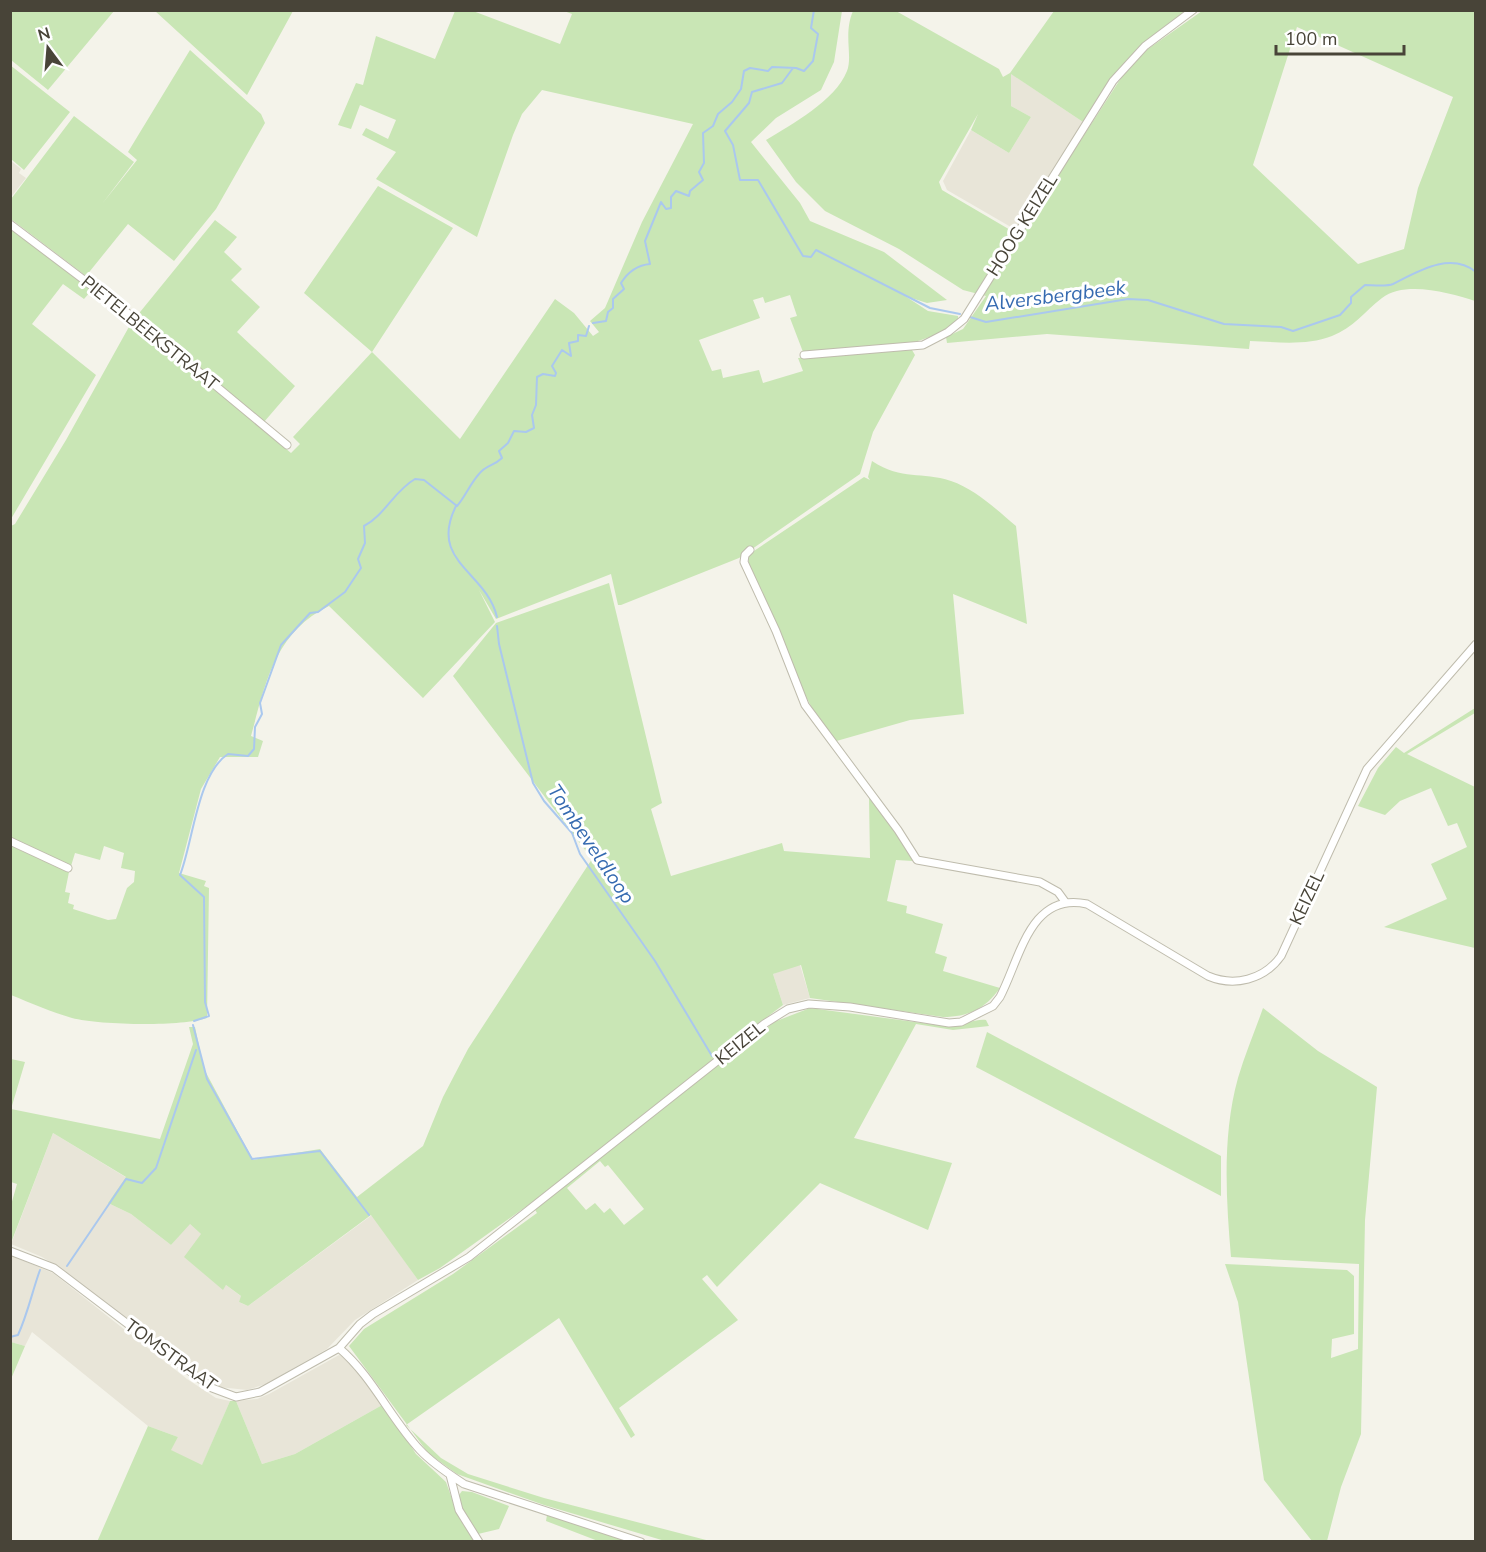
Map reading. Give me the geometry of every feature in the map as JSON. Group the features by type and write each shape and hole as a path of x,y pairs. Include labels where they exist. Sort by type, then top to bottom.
{"street":[{"name":"HOOG KEIZEL","path":"804,355 923,345 948,332 964,319 1113,81 1145,46 1193,10"},
{"name":"PIETELBEEKSTRAAT","path":"10,224 133,317 287,445"},
{"path":"750,550 745,555 744,561 776,631 805,705 898,830 917,860 1040,882 1058,892 1065,903"},
{"name":"KEIZEL","path":"419,1286 469,1257 764,1024 788,1009 809,1004 827,1004 948,1023 961,1022 978,1015 1000,998 1034,922 1046,910 1065,903 1087,904 1208,976 1225,982 1243,981 1273,966 1281,956 1366,769 1476,644"},
{"path":"10,841 68,868"},
{"name":"TOMSTRAAT","path":"10,1251 54,1268 198,1380 225,1394 236,1396 260,1392 339,1348 360,1324 419,1286"},
{"path":"339,1348 378,1390 419,1448 450,1475 465,1484 641,1542"},
{"path":"450,1475 459,1510 479,1542"}],"shaded area":[{"path":"1010,73 1083,122 1016,230 947,190 943,181 971,130 1009,153 1031,117 1011,106"},
{"path":"11,161 21,169 19,173 26,178 11,197"},
{"path":"800,965 810,998 783,1005 773,974"},
{"path":"53,1133 127,1178 108,1203 131,1214 171,1245 189,1223 201,1234 223,1289 226,1285 242,1297 239,1302 243,1304 248,1306 372,1215 418,1280 355,1320 327,1349 266,1384 247,1390 219,1387 204,1378 62,1269 42,1257 11,1244"},
{"path":"10,1255 53,1273 187,1379 216,1398 230,1401 202,1466 170,1450 178,1437 148,1426 32,1332 25,1346 11,1342"},
{"path":"339,1355 346,1358 366,1379 384,1404 295,1454 262,1464 236,1401 257,1399 269,1394"}],"green space":[{"path":"12,10 114,11 48,90 11,60"},
{"path":"155,11 293,11 247,95"},
{"path":"455,11 473,11 560,44 572,14 564,11 842,11 834,62 821,90 776,118 751,142 800,203 810,221 884,252 947,300 927,303 905,296 928,311 958,316 958,319 944,330 907,344 863,350 803,352 790,318 797,316 790,295 765,303 763,297 753,300 760,318 699,340 712,371 721,369 723,378 759,370 763,383 803,371 798,358 912,350 915,355 873,432 860,474 739,558 621,605 618,605 611,574 496,619 479,590 495,622 423,698 329,606 296,630 275,661 262,697 251,736 263,741 258,757 220,757 201,789 179,873 206,881 204,886 209,888 207,1018 160,1024 84,1020 56,1013 11,995 11,846 69,872 65,892 70,893 68,903 74,905 73,909 108,920 116,919 127,888 134,882 135,871 121,868 124,853 104,846 100,860 75,853 71,866 11,838 11,526 15,524 66,440 130,325 135,322 291,453 300,444 293,437 372,352 460,439 555,299 574,313 593,336 599,332 590,321 605,308 642,222 693,124 542,90 522,114 477,237 376,179 396,152 362,135 366,128 388,139 396,120 360,105 351,129 338,125 356,83 363,85 376,36 435,59"},
{"path":"853,11 896,11 999,69 1003,77 1010,73 1054,11 1187,11 1155,34 1129,60 1105,89 1083,122 1011,74 1011,106 1031,117 1009,153 971,130 978,114 939,182 942,190 1012,231 1001,251 1007,254 1123,75 1148,49 1202,11 1475,11 1475,301 1428,290 1403,290 1382,298 1353,324 1332,336 1302,342 1250,341 1249,349 1047,334 947,343 946,337 963,329 986,296 963,290 899,249 825,211 796,182 766,140 812,111 841,82 849,65 850,20","holes":["1297,27 1453,97 1418,188 1404,249 1358,264 1253,165"]},
{"path":"190,50 261,114 265,123 216,209 174,261 128,224 86,276 11,219 11,199 74,116 134,162 102,204 137,160 128,152"},
{"path":"10,65 70,112 24,170 11,159"},
{"path":"378,186 453,228 372,352 304,293"},
{"path":"215,220 237,237 224,252 242,269 231,280 260,307 237,332 295,386 264,422 136,317"},
{"path":"11,228 92,290 84,299 63,284 32,324 96,375 11,519"},
{"path":"872,461 893,471 940,478 969,489 1016,526 1027,624 953,594 964,714 910,720 833,742 798,679 749,565 748,555 864,477 870,480 868,477"},
{"path":"609,583 662,803 651,809 671,876 782,843 784,851 870,858 869,798 896,833 913,861 896,860 887,901 907,906 906,913 943,924 935,953 947,957 943,971 1000,988 988,1001 975,1010 943,1017 810,998 801,965 773,974 783,1005 721,1052 727,1060 774,1022 810,1008 945,1026 986,1020 989,1026 953,1030 916,1024 854,1138 952,1163 928,1230 820,1183 717,1287 707,1275 702,1279 738,1320 619,1408 635,1435 631,1438 559,1318 407,1424 349,1346 364,1329 453,1274 537,1213 531,1203 440,1268 418,1280 371,1215 248,1306 239,1302 241,1296 226,1285 223,1290 184,1257 201,1234 190,1224 171,1245 131,1214 108,1203 126,1177 53,1133 11,1243 11,1205 17,1184 11,1182 11,1109 160,1139 193,1044 189,1027 195,1027 204,1069 253,1160 320,1149 357,1197 423,1146 443,1097 468,1049 592,859 453,676 496,623","holes":["600,1161 605,1167 608,1165 644,1209 624,1225 610,1208 604,1213 595,1203 586,1210 567,1188"]},
{"path":"1475,708 1475,713 1407,754 1475,787 1475,948 1384,927 1447,899 1431,864 1467,847 1457,823 1448,826 1431,788 1400,801 1385,815 1358,806 1378,768 1396,747 1404,753"},
{"path":"1263,1008 1318,1051 1377,1087 1365,1220 1361,1434 1341,1487 1327,1541 1312,1541 1264,1480 1238,1302 1225,1264 1347,1270 1354,1276 1354,1334 1332,1339 1331,1358 1358,1349 1359,1264 1231,1257 1227,1190 1229,1122 1238,1078"},
{"path":"987,1032 1221,1156 1221,1196 976,1067"},
{"path":"11,1059 25,1062 11,1109"},
{"path":"10,1342 25,1346 11,1379"},
{"path":"230,1401 236,1401 262,1464 295,1454 384,1404 416,1454 446,1482 456,1510 475,1542 97,1542 148,1426 178,1437 171,1450 202,1465"},
{"path":"410,1429 441,1458 468,1474 544,1498 710,1541 665,1541 544,1505 457,1474 428,1453"},
{"path":"462,1491 472,1492 509,1506 499,1529 478,1534 463,1512 459,1495"},
{"path":"547,1515 628,1541 598,1541 546,1521"}],"waterway":[{"path":"593,323 606,321 608,312 613,308 613,299 624,289 621,283 627,276 637,268 650,264 645,241 661,202 666,209 671,208 671,197 676,191 689,196 690,191 703,180 699,172 704,163 703,133 713,126 718,114 732,102 741,89 744,71 750,68 768,71 772,67 796,68 804,71 813,61 818,34 811,28 814,10"},
{"name":"Alversbergbeek","path":"793,68 782,83 752,92 749,103 725,131 733,145 740,180 758,180 803,256 811,257 816,250 930,308 960,314"},
{"name":"Alversbergbeek","path":"970,317 986,322 1128,299 1148,300 1224,324 1281,327 1293,331 1340,315 1351,303 1351,297 1365,285 1390,285 1423,269 1445,263 1466,266 1476,272"},
{"path":"194,1021 209,1016 205,1002 204,897 180,875 197,810 209,777 228,754 248,756 254,749 255,727 262,714 260,703 281,645 310,613 318,612 345,592 361,568 358,559 365,543 364,526 378,516 401,490 415,479 424,480 457,506 482,471 502,458 499,451 508,443 514,431 526,432 534,428 532,415 536,405 537,377 543,374 555,376 556,373 552,366 562,350 571,356 569,343 578,341 578,335 586,336 589,326"},
{"name":"Tombeveldloop","path":"456,506 449,525 449,540 454,554 491,601 497,617"},
{"name":"Tombeveldloop","path":"497,626 499,644 533,783 544,801 572,833 580,854 655,961 712,1056"},
{"path":"193,1025 207,1079 252,1159 320,1151 369,1215"},
{"path":"67,1266 126,1179 142,1183 156,1168 196,1050"},
{"path":"10,1337 18,1335 40,1270"}]}
